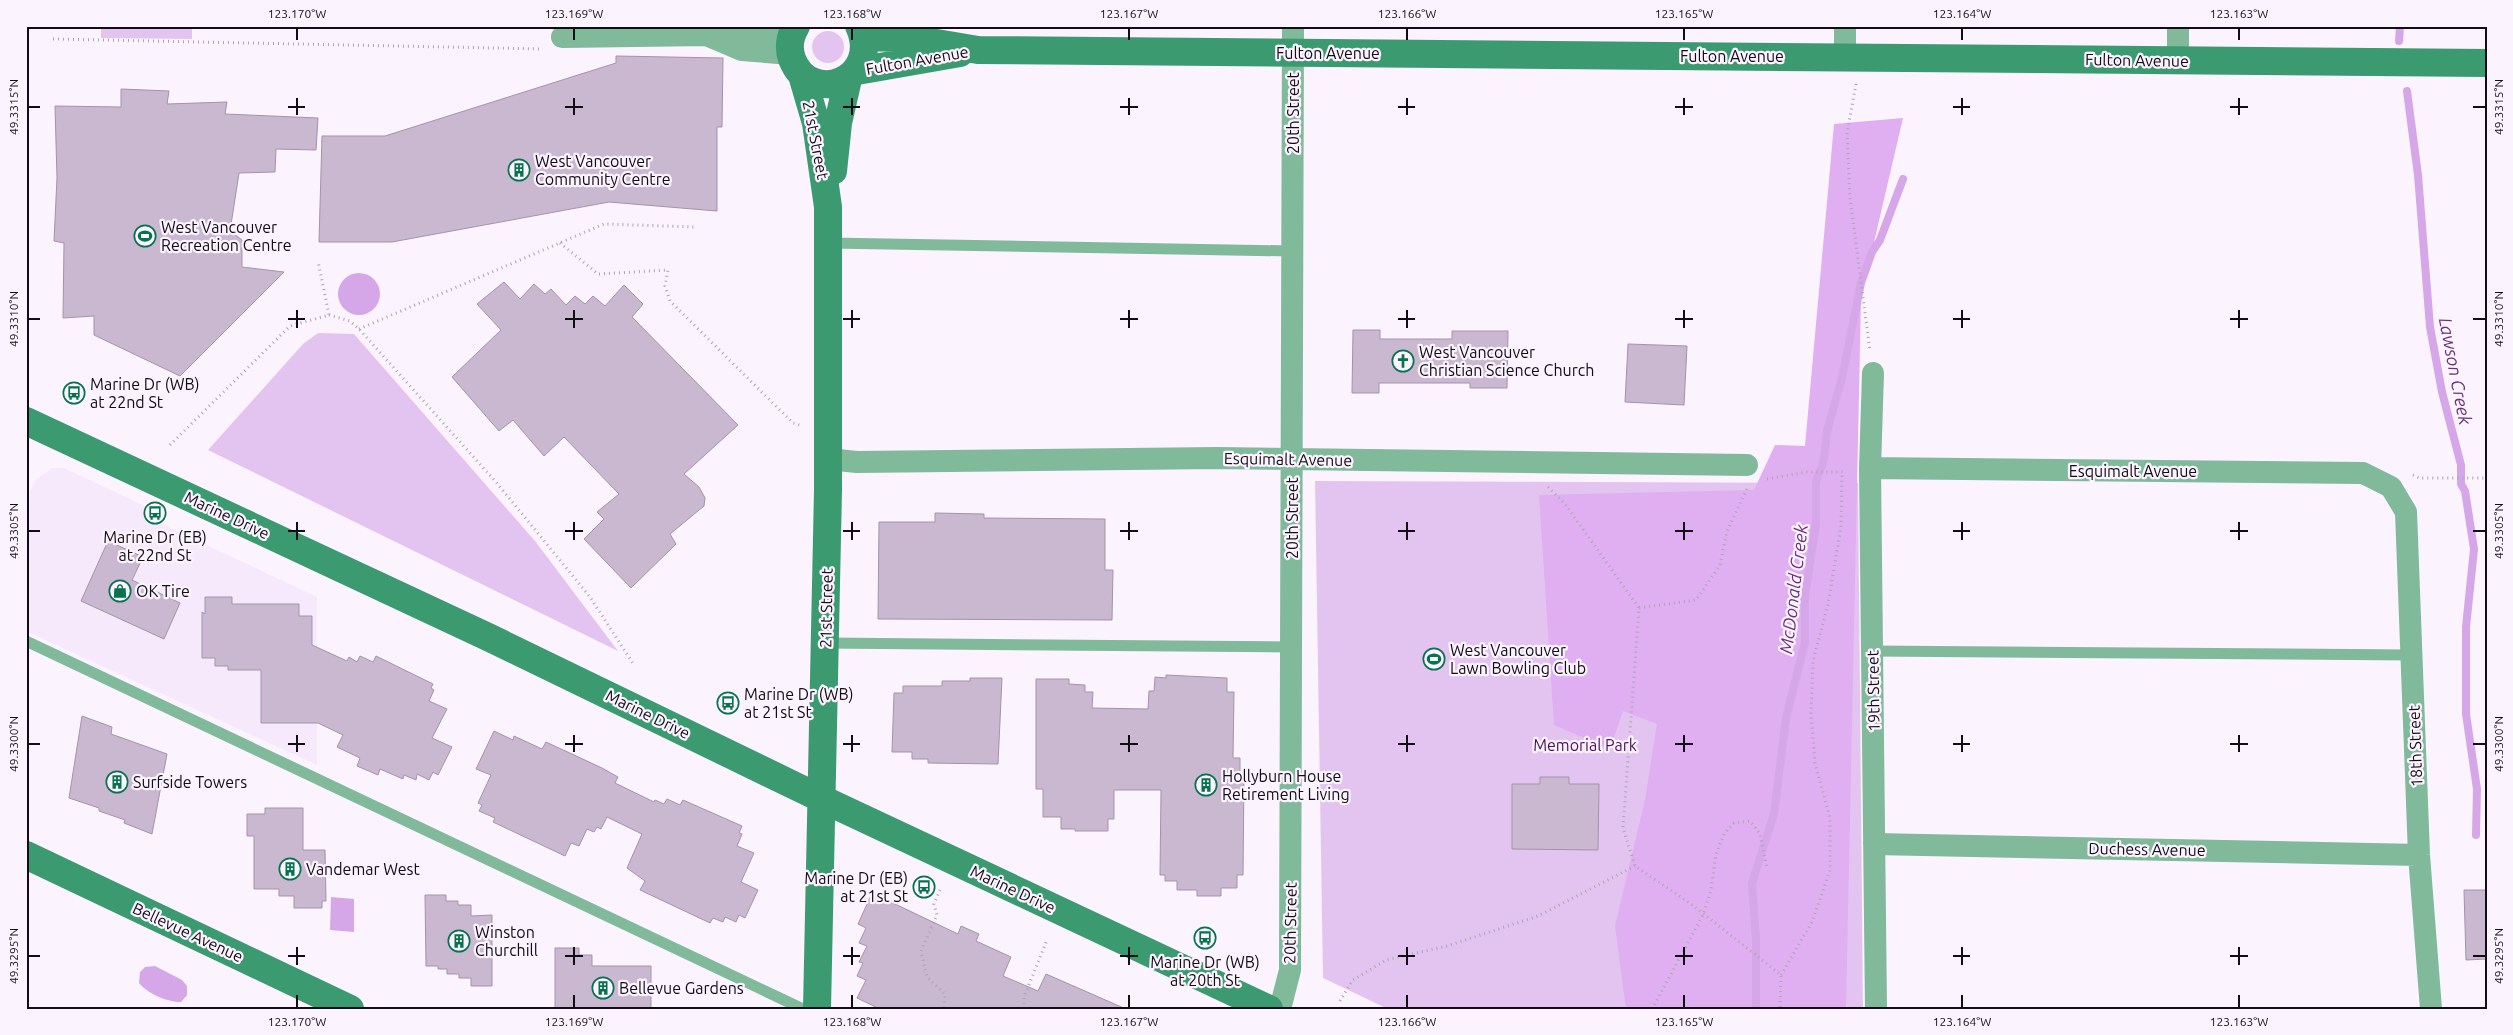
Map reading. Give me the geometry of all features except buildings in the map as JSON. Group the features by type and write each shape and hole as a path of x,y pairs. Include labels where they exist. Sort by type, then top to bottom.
{"main road":[{"name":"Fulton Avenue","path":"862,31 978,50"},
{"name":"21st Street","path":"828,207 838,123 852,75 864,54 862,31"},
{"name":"Fulton Avenue","path":"795,46 812,82 824,84 836,84 852,75 978,50 1293,39 1851,69 2178,61 2487,63"},
{"name":"21st Street","path":"795,46 816,123 828,207 829,243 826,643 820,798 817,1009"},
{"name":"Marine Drive","path":"26,421 488,637 820,798 1269,1009"},
{"name":"Bellevue Avenue","path":"26,856 350,1009"}],"street":[{"path":"1845,26 1851,69"},
{"path":"2178,26 2178,61"},
{"path":"557,43 708,35 744,31 795,46"},
{"name":"20th Street","path":"1280,1009 1290,970 1293,39"},
{"name":"19th Street","path":"1873,373 1870,468 1876,1009"},
{"name":"Esquimalt Avenue","path":"828,459 857,462 1148,458 1523,462 1749,473"},
{"name":"Esquimalt Avenue","path":"1870,468 2363,473 2391,487"},
{"name":"18th Street","path":"2391,487 2406,512 2419,855 2431,1009"},
{"name":"Duchess Avenue","path":"1874,844 2419,855"}],"lane":[{"path":"829,243 1292,251"},
{"path":"26,640 802,1009"},
{"path":"826,643 1292,647"},
{"path":"1872,651 2412,655"}],"path":[{"path":"53,39 557,43"},
{"path":"1851,69 1847,133 1850,198 1873,373"},
{"path":"359,329 604,224 696,227"},
{"path":"560,243 598,274 668,270 666,286 670,301 793,423 806,427"},
{"path":"318,261 329,316"},
{"path":"170,445 290,326 329,316 350,321 503,490 590,598 634,665"},
{"path":"1523,462 1565,504 1639,608 1624,828 1635,866 1691,904 1703,916 1781,975"},
{"path":"1639,608 1696,600 1720,565 1727,531 1749,473 1842,472 1841,527 1828,604 1813,661 1811,714 1815,763 1830,818 1830,870 1812,922 1781,975 1780,1009"},
{"path":"2418,478 2487,478"},
{"path":"1652,1009 1703,916 1711,890 1716,854 1724,834 1734,823 1743,820 1750,821 1760,834 1767,868"},
{"path":"1340,1001 1353,980 1386,960 1447,946 1538,916 1635,866"},
{"path":"940,890 934,904 937,916 921,951 927,977 945,994 944,1009"},
{"path":"1024,1009 1024,997 1047,940"}],"shaded area":[{"path":"1903,118 1861,298 1846,1009 1626,1009 1615,926 1645,800 1657,724 1623,711 1610,749 1554,725 1539,495 1754,490 1775,445 1805,446 1834,124"},
{"path":"355,273 363,273 374,279 380,294 374,309 363,315 355,315 344,309 338,298 338,290 344,279"},
{"path":"52,468 64,468 160,513 162,524 317,597 317,765 26,631 30,492 36,480"},
{"path":"331,897 354,899 354,932 330,930"},
{"path":"155,966 182,980 187,986 187,995 181,1002 158,997 147,991 139,983 140,972 145,967"}],"green space":[{"path":"101,26 192,26 192,39 101,38"},
{"path":"828,31 834,32 839,36 843,41 843,53 839,58 834,62 828,63 822,62 817,58 813,53 812,47 813,41 817,36 822,32"},
{"path":"318,333 354,334 535,541 618,651 208,450 303,344"},
{"name":"Memorial Park","path":"1315,481 1858,483 1863,1009 1388,1009 1323,978"}],"waterway":[{"name":"Lawson Creek","path":"2399,41 2400,26"},
{"name":"Lawson Creek","path":"2407,91 2418,175 2430,327 2442,392 2461,465 2461,484 2465,491 2474,549 2466,627 2466,714 2477,789 2476,835"},
{"name":"McDonald Creek","path":"1756,1009 1756,940 1752,883 1774,814 1786,718 1805,642 1805,596 1816,524 1816,482 1824,459 1827,431 1842,378 1861,283 1872,252 1880,240 1903,179"}],"place":[{"name":"West Vancouver Community Centre","path":"519,170"},
{"name":"West Vancouver Recreation Centre","path":"145,236"},
{"name":"West Vancouver Christian Science Church","path":"1403,361"},
{"name":"Marine Dr (WB) at 22nd St","path":"74,393"},
{"name":"Marine Dr (EB) at 22nd St","path":"155,513"},
{"name":"OK Tire","path":"120,591"},
{"name":"West Vancouver Lawn Bowling Club","path":"1434,659"},
{"name":"Marine Dr (WB) at 21st St","path":"728,703"},
{"name":"Surfside Towers","path":"117,782"},
{"name":"Hollyburn House Retirement Living","path":"1206,785"},
{"name":"Vandemar West","path":"290,869"},
{"name":"Marine Dr (EB) at 21st St","path":"924,887"},
{"name":"Marine Dr (WB) at 20th St","path":"1205,938"},
{"name":"Winston Churchill","path":"459,941"},
{"name":"Bellevue Gardens","path":"603,988"}]}
